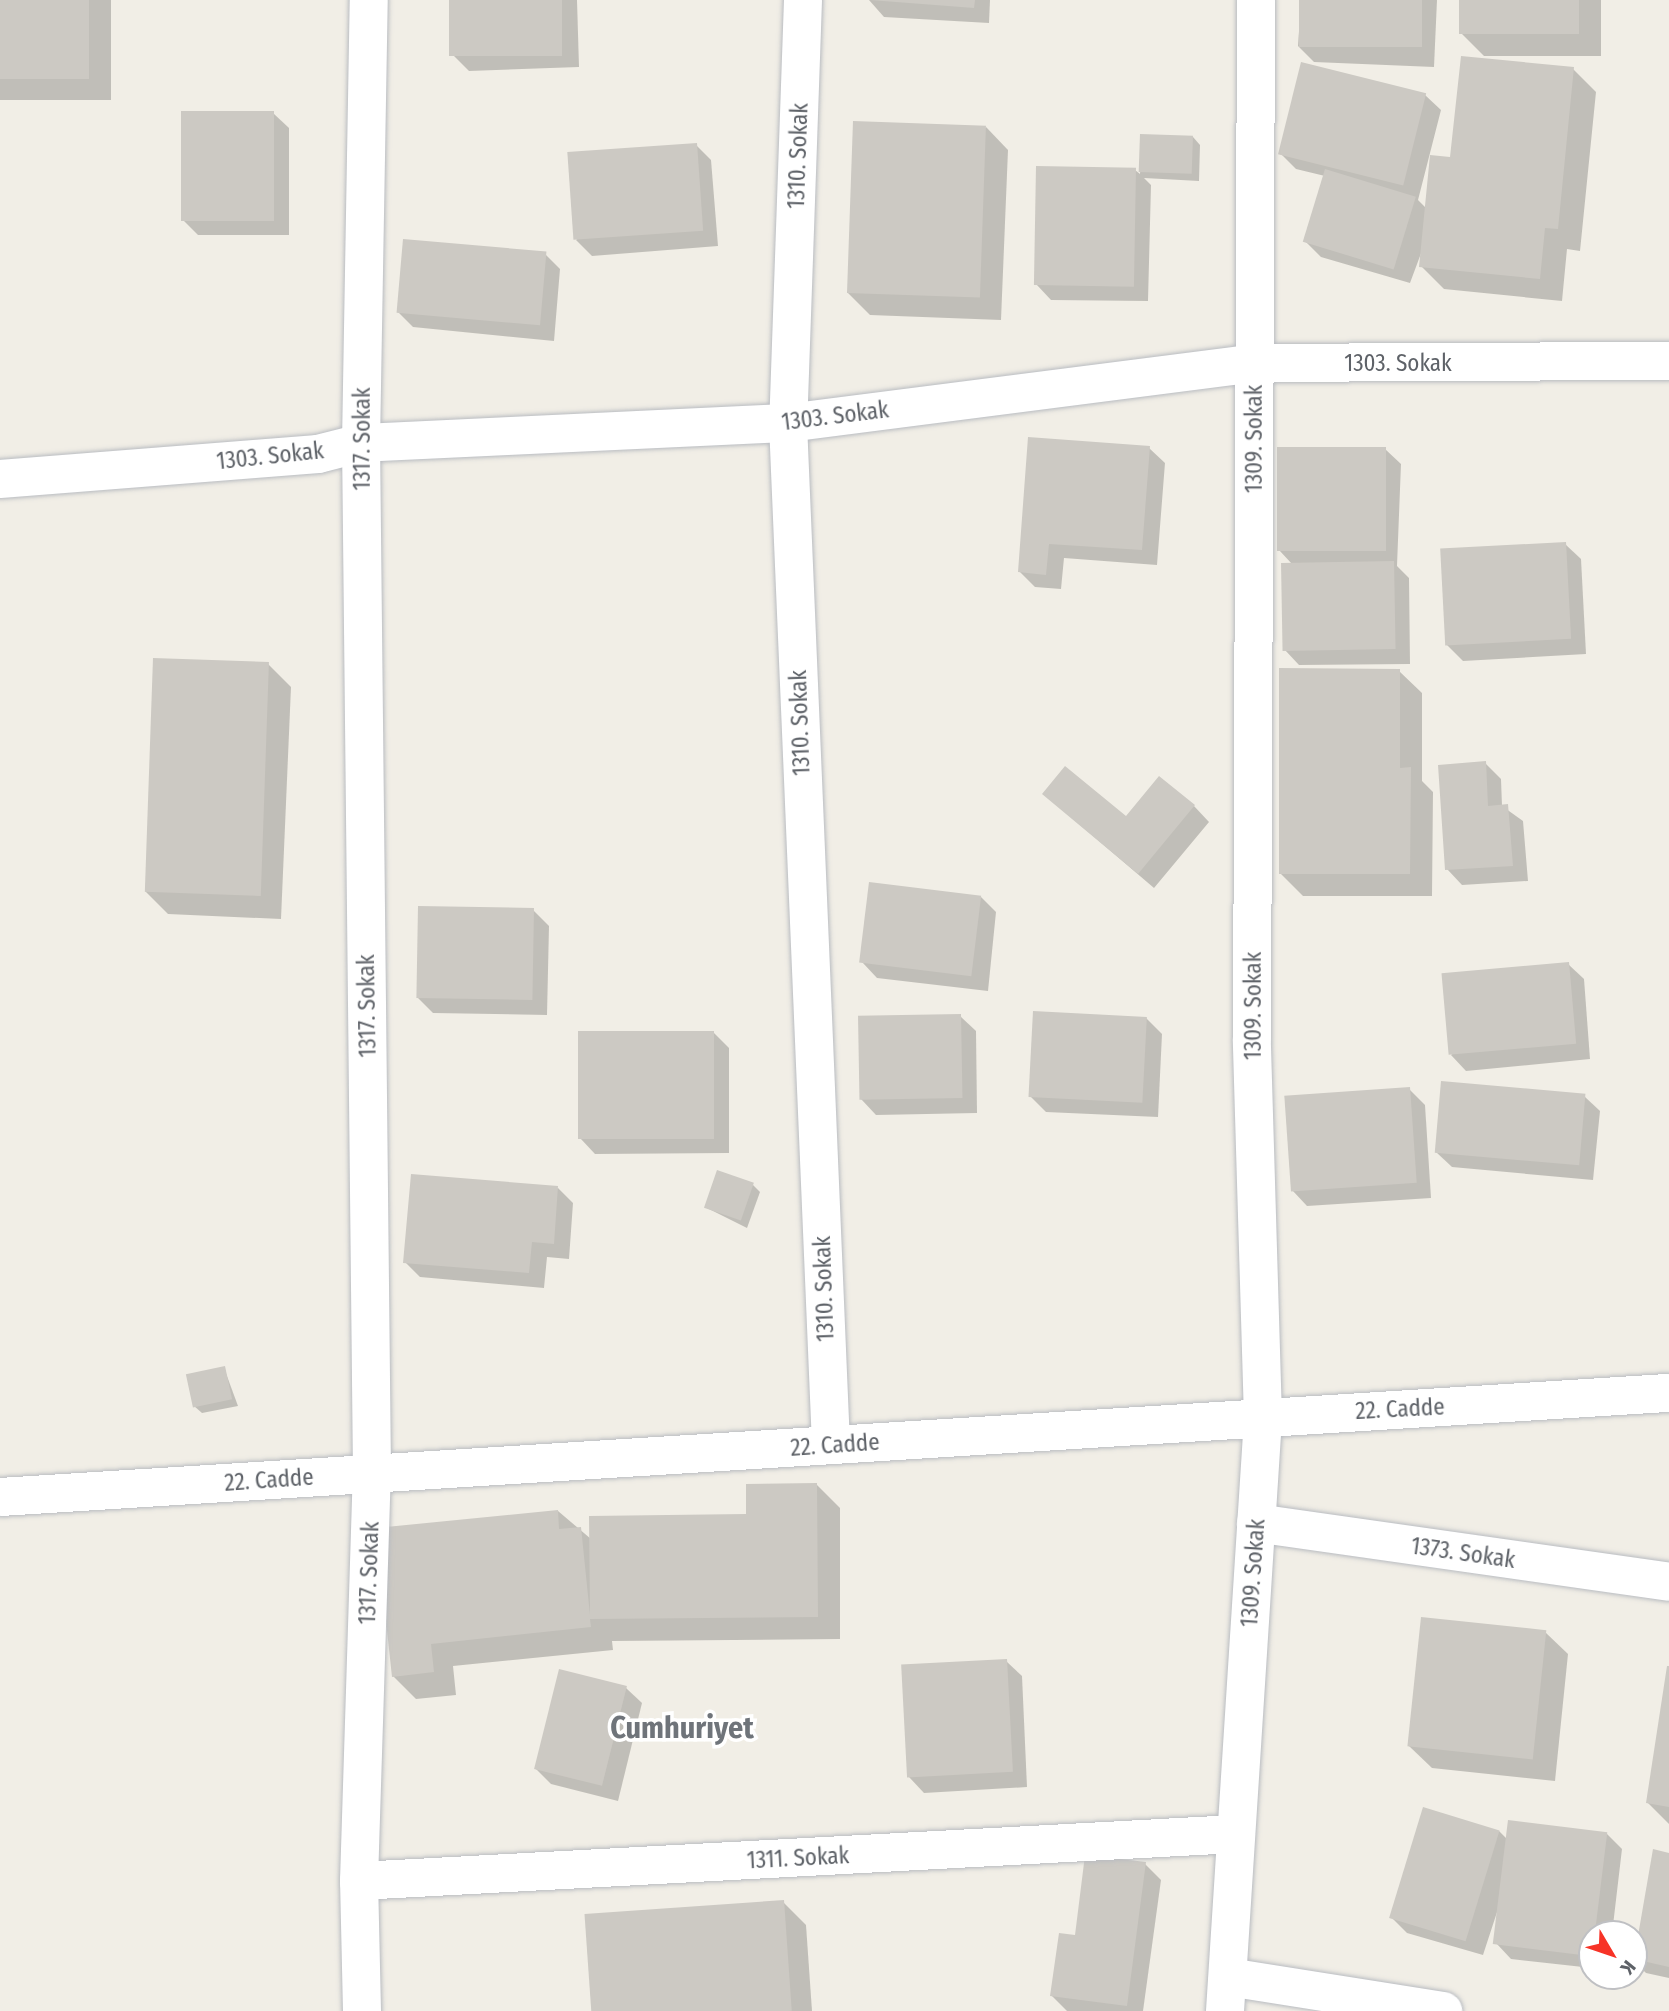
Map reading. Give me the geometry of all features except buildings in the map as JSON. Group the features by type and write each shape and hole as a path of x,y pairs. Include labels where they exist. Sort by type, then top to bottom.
{"street":[{"name":"1317. Sokak","path":"362,2011 359,1881 372,1474 361,443 369,0"},
{"name":"1310. Sokak","path":"803,0 788,423 831,1445"},
{"name":"1309. Sokak","path":"1226,1994 1263,1418 1252,1039 1256,0"},
{"name":"1303. Sokak","path":"0,479 318,454 361,443 788,423 1255,363 1669,361"},
{"name":"22. Cadde","path":"0,1497 1669,1392"},
{"name":"1373. Sokak","path":"1256,1523 1669,1582"},
{"name":"1311. Sokak","path":"359,1881 1236,1835"},
{"path":"1226,1994 1443,2011"}],"district":[{"name":"Cumhuriyet","path":"682,1728"}]}
